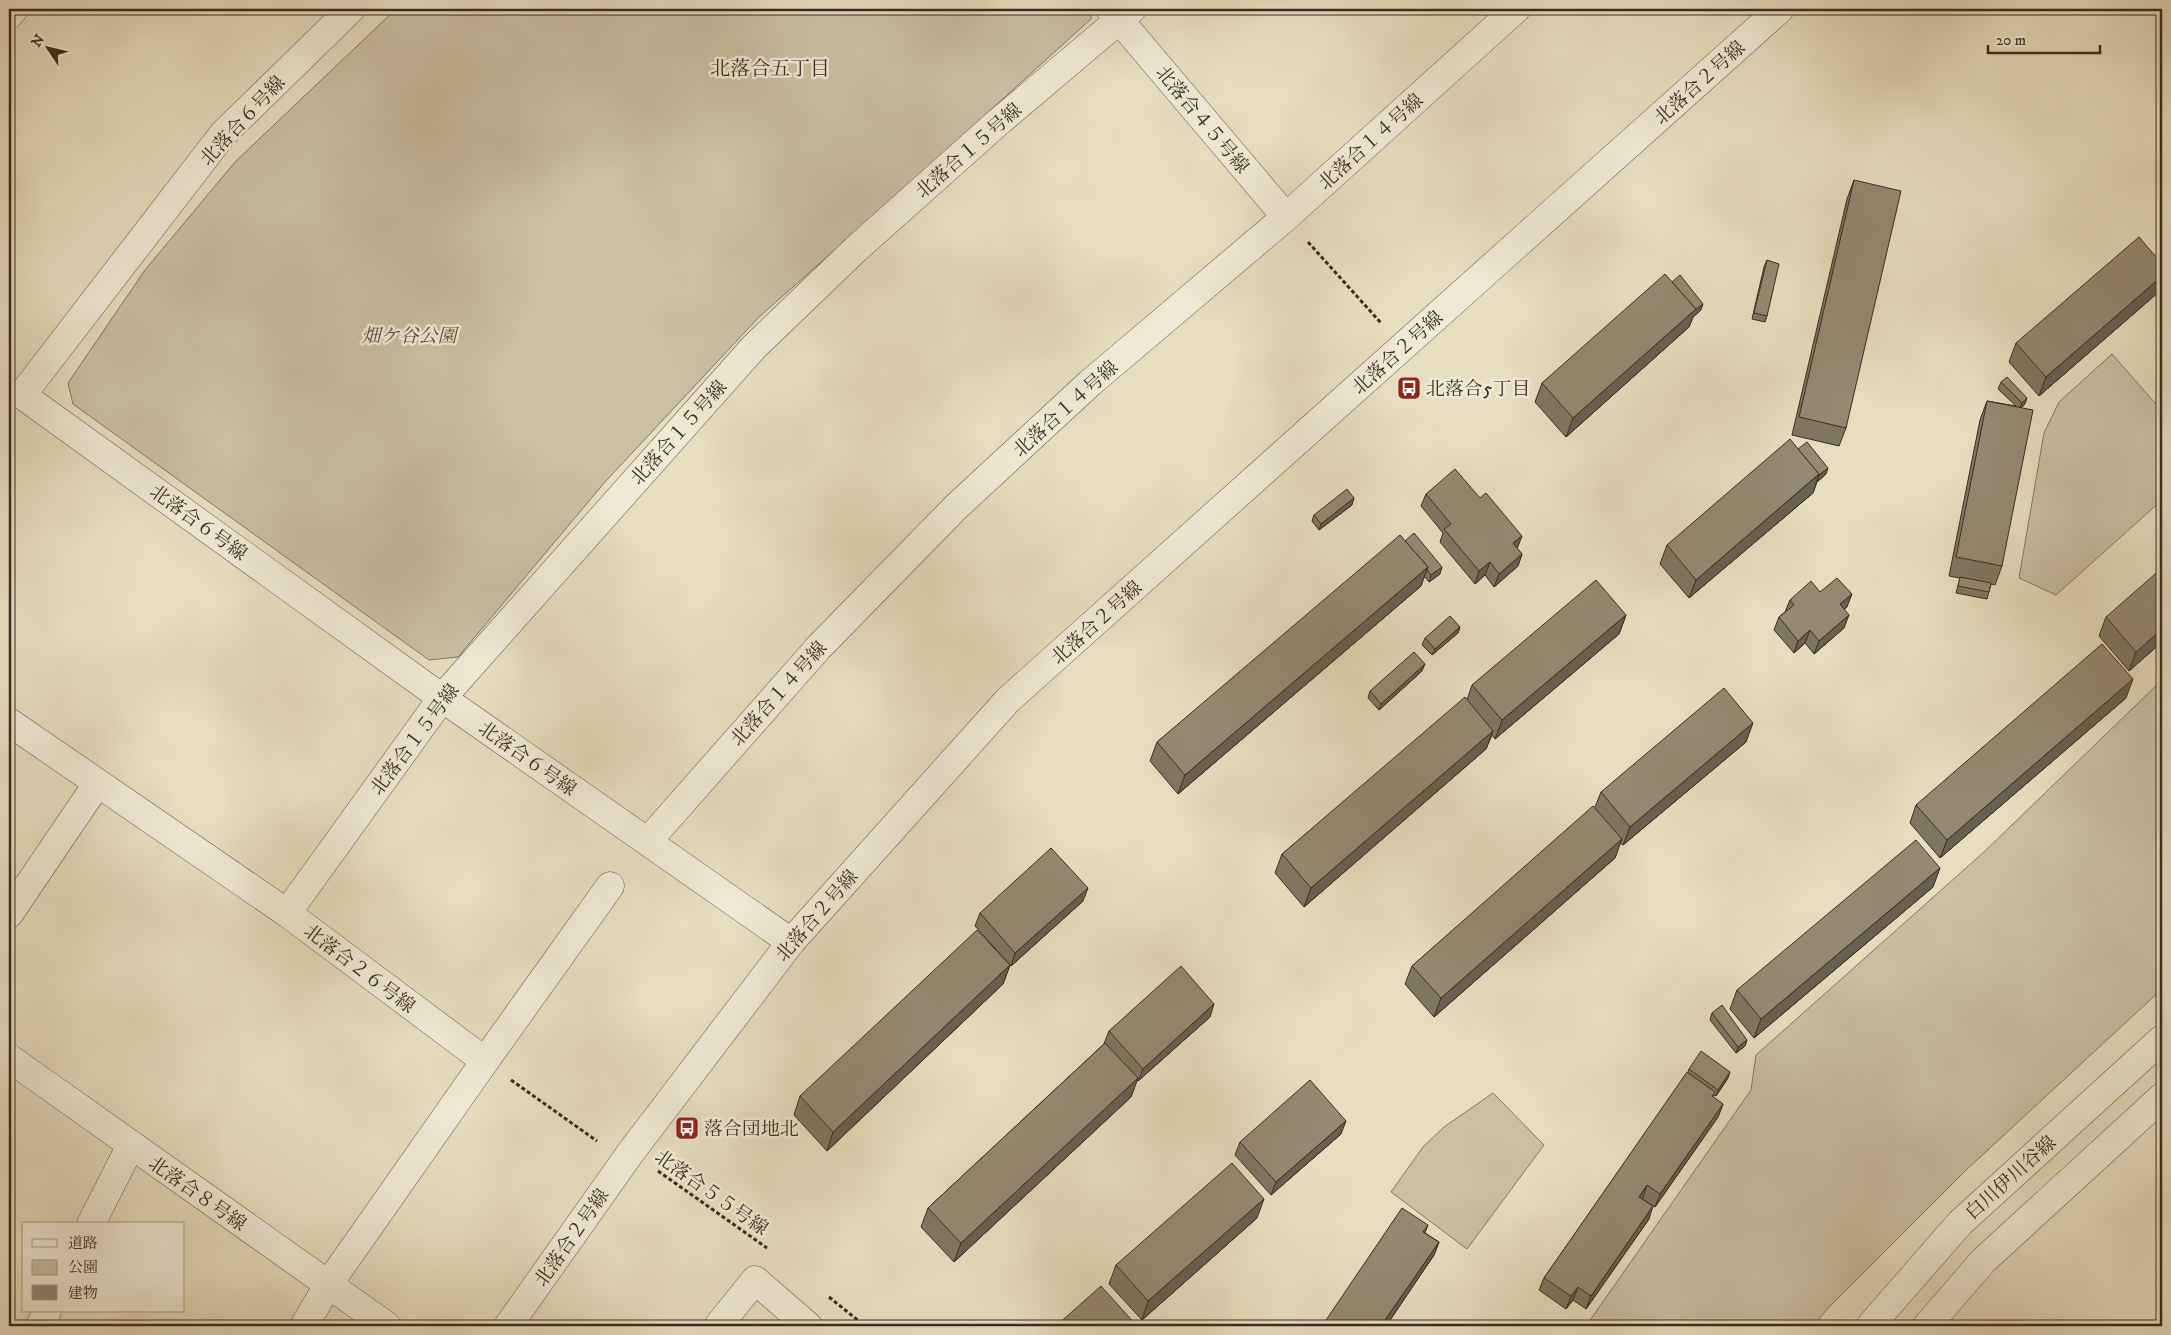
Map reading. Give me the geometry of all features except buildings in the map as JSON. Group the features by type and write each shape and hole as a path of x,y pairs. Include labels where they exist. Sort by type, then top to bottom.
{"street":[{"path":"9,15 14,9"},
{"name":"北落合６号線","path":"351,9 223,134 15,391 442,698 791,942"},
{"name":"北落合１４号線","path":"648,841 819,646 956,507 1090,383 1286,218 1516,9"},
{"name":"北落合２号線","path":"508,1326 628,1156 791,942 1008,700 1780,9"},
{"name":"北落合４５号線","path":"1121,12 1286,218"},
{"name":"北落合１５号線","path":"287,913 442,698 754,346 856,249 1121,12"},
{"name":"北落合２６号線","path":"9,722 287,913 485,1061"},
{"path":"9,914 97,784"},
{"path":"304,1326 328,1285 610,886"},
{"name":"白川伊川谷線","path":"1870,1326 1960,1223 2162,1039"},
{"name":"北落合８号線","path":"9,1058 387,1326"},
{"path":"1927,1326 1983,1261 2162,1097"},
{"path":"92,1222 131,1145"},
{"path":"718,1326 755,1280 808,1326"},
{"path":"40,1326 47,1312"}],"path":[{"path":"1286,218 1402,347"},
{"name":"北落合５５号線","path":"485,1061 771,1250"}],"green space":[{"name":"畑ケ谷公園","path":"396,9 1084,9 1092,18 759,317 605,482 458,657 429,660 73,404 68,383 145,270 235,162"},
{"path":"2112,354 2162,411 2162,500 2056,595 2019,578 2044,433 2059,402"},
{"path":"2162,680 2162,989 1964,1172 1830,1306 1813,1326 1586,1326 1751,1090 1756,1055 1984,852"},
{"path":"1493,1093 1544,1145 1467,1249 1391,1192 1423,1147 1444,1127"}],"place":[{"name":"北落合5丁目","path":"1409,388"},
{"name":"落合団地北","path":"687,1128"}],"district":[{"name":"北落合五丁目","path":"770,68"}]}
